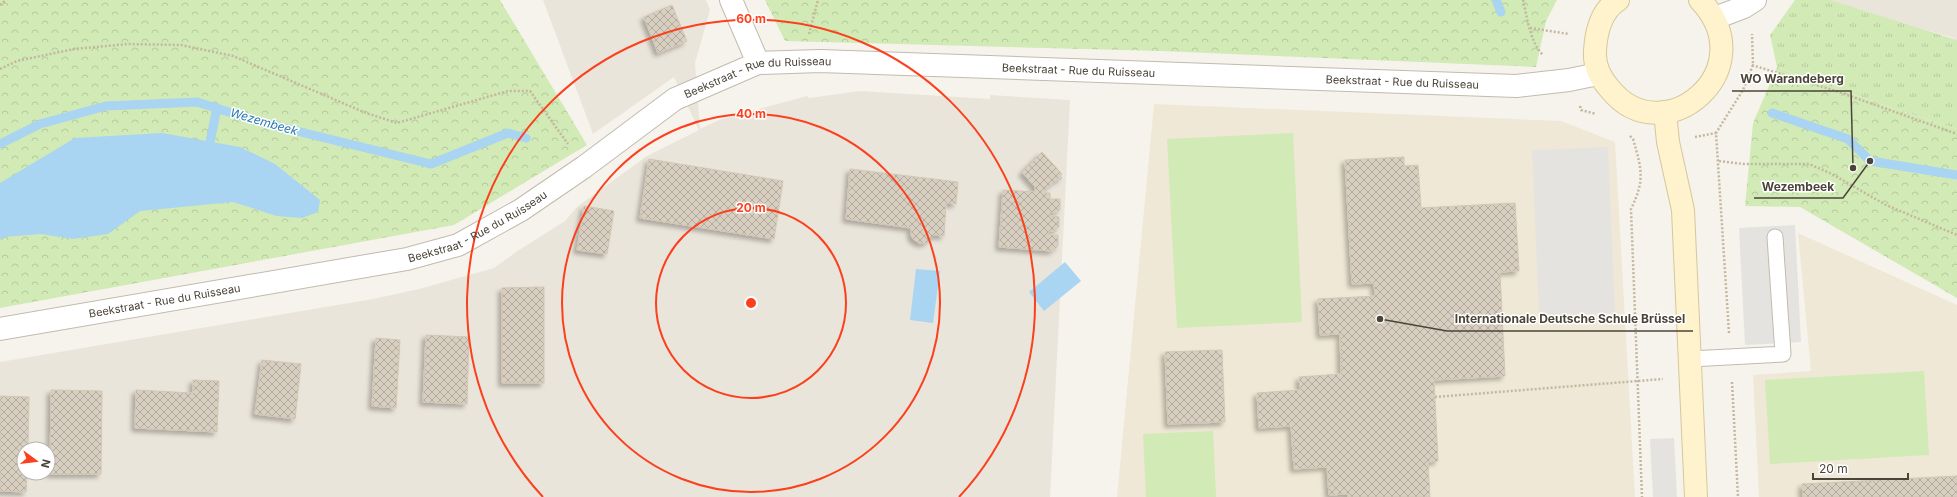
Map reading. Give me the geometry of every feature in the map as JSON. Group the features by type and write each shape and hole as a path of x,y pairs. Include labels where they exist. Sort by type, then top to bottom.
{"main road":[{"path":"1618,0 1613,3 1602,18 1596,36 1595,54 1598,74 1616,98 1643,111 1665,112 1686,106 1707,90 1716,76 1722,58 1721,38 1715,18 1700,0"},
{"path":"1665,112 1668,142 1683,210 1696,497"}],"street":[{"path":"731,0 758,63"},
{"path":"1715,18 1744,7 1755,0"},
{"name":"Beekstraat - Rue du Ruisseau","path":"0,329 399,261 458,245 520,210 584,167 675,99 758,63 820,61 1516,86 1569,80 1598,74"}],"lane":[{"path":"1690,359 1783,354 1775,237"}],"path":[{"path":"0,5 6,0"},
{"path":"808,35 818,0"},
{"path":"1523,0 1530,28 1540,51 1569,80"},
{"path":"1530,28 1569,34"},
{"path":"0,68 17,61 74,49 128,44 181,45 233,56 366,113 397,123 508,91 530,91 584,167"},
{"path":"1738,497 1719,161 1716,133 1743,90 1753,65 1836,91 1957,134"},
{"path":"1633,139 1641,166 1640,191 1631,209 1642,497"},
{"path":"1719,161 1744,164 1809,164 1830,173 1886,205 1957,235"},
{"path":"1435,397 1637,382 1646,379 1669,378"}],"shaded area":[{"path":"543,0 706,0 710,10 695,63 700,129 719,120 807,96 809,98 860,91 990,99 990,95 1070,100 1050,497 0,497 0,362 373,299 419,289 494,268 519,250 565,221 578,206 647,156 699,130 674,77 593,134"},
{"path":"1819,0 1957,0 1957,40 1951,37"},
{"path":"1154,104 1561,121 1615,142 1635,497 1117,497"},
{"path":"1608,147 1615,313 1539,316 1532,150"},
{"path":"1795,225 1801,342 1745,345 1739,228"},
{"path":"1798,233 1957,305 1957,497 1759,497 1753,375 1811,371"},
{"path":"1674,438 1677,497 1653,497 1650,439"}],"green space":[{"path":"0,0 500,0 587,145 454,225 0,308"},
{"path":"765,0 1557,0 1546,21 1536,67 1160,51 785,41"},
{"path":"1795,0 1830,0 1957,40 1957,129 1868,100 1777,67 1770,35"},
{"path":"1777,67 1868,100 1957,129 1957,298 1800,207 1745,206 1753,123"},
{"path":"1293,133 1302,322 1177,328 1167,139"},
{"path":"1924,371 1929,455 1770,464 1765,380"},
{"path":"1213,431 1216,497 1146,497 1143,434"}],"water":[{"path":"162,133 240,147 275,164 320,200 318,212 302,218 277,216 233,202 140,211 108,234 73,239 41,234 4,237 0,240 0,183 75,138"},
{"path":"1065,262 1081,281 1044,311 1029,292"},
{"path":"916,269 940,271 933,323 910,320"}],"building":[{"path":"672,5 687,41 658,53 644,17"},
{"path":"1042,152 1062,174 1060,176 1062,178 1060,180 1059,178 1046,188 1046,193 1050,193 1050,199 1060,199 1060,210 1054,213 1050,212 1049,216 1059,217 1059,227 1053,231 1049,231 1048,235 1058,235 1058,246 1052,251 999,247 1003,190 1035,192 1035,187 1022,172"},
{"path":"1404,157 1404,166 1418,165 1421,208 1515,203 1519,271 1500,272 1505,376 1434,380 1438,461 1428,462 1430,497 1348,497 1348,494 1329,495 1327,467 1294,469 1291,426 1259,428 1257,393 1300,390 1299,377 1341,374 1340,334 1320,335 1318,299 1375,296 1374,283 1352,284 1345,160"},
{"path":"649,159 783,181 774,239 640,218"},
{"path":"850,169 958,182 956,204 946,203 944,236 934,235 926,243 919,243 913,239 911,235 911,228 846,219"},
{"path":"584,206 614,211 607,254 577,250"},
{"path":"544,287 544,383 502,383 502,288"},
{"path":"426,335 469,337 467,404 423,402"},
{"path":"376,338 400,340 396,408 372,406"},
{"path":"1222,350 1225,422 1168,424 1165,352"},
{"path":"262,360 301,364 295,419 255,414"},
{"path":"193,380 219,381 217,432 135,428 136,390 193,393"},
{"path":"51,390 102,391 101,474 56,474 56,441 50,441"},
{"path":"0,396 29,397 28,441 16,441 16,481 27,481 26,492 0,491"},
{"path":"1957,476 1957,497 1803,497 1802,484"}],"waterway":[{"name":"Wezembeek","path":"1496,0 1501,12"},
{"name":"Wezembeek","path":"0,144 40,124 106,106 197,102 260,122 431,164 508,133 526,138"},
{"path":"210,142 217,108"},
{"name":"Wezembeek","path":"1772,113 1848,139 1870,161 1957,175"}],"place":[{"name":"Wezembeek","path":"1870,161"},
{"name":"WO Warandeberg","path":"1853,168"},
{"name":"Internationale Deutsche Schule Brüssel","path":"1380,319"}]}
